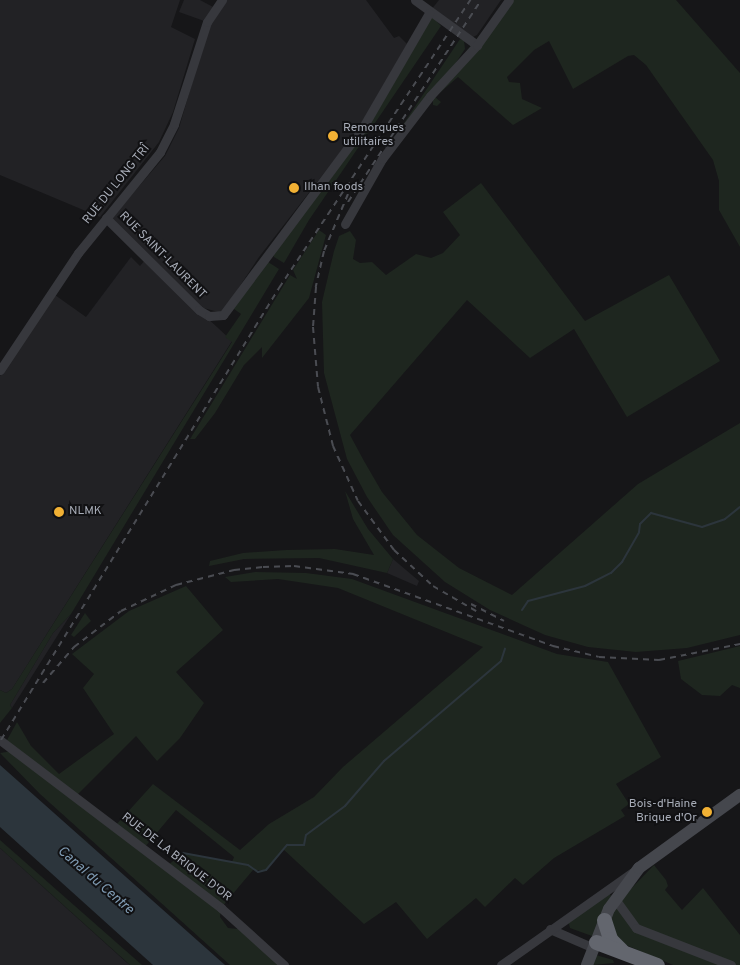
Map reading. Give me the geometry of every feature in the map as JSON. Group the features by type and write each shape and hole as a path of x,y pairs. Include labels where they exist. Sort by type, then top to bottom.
{"highway":[{"path":"604,920 610,939 630,962"},
{"path":"594,945 630,962 657,965"}],"street":[{"name":"RUE DU LONG TRÎ","path":"0,370 78,253 167,140 204,30 222,0"},
{"path":"415,0 429,13 477,45"},
{"path":"345,224 382,159 430,96 477,45 508,0"},
{"name":"RUE SAINT-LAURENT","path":"106,218 199,310 209,316 222,315 363,127 429,13"},
{"name":"RUE DE LA BRIQUE D'OR","path":"0,740 47,778 221,908 284,965"},
{"path":"501,965 740,795"},
{"path":"587,965 604,920 615,899 639,868"},
{"path":"615,899 636,928 731,965"},
{"path":"550,929 594,945"}],"shaded area":[{"path":"0,0 180,0 171,27 195,39 173,112 159,142 100,217 0,175"},
{"path":"184,0 200,0 215,8 207,22 179,12"},
{"path":"227,0 366,0 394,38 399,36 407,44 363,123 259,257 222,313 200,307 111,219 165,156 179,128 209,25"},
{"path":"439,0 501,0 477,35 471,38 431,10"},
{"path":"509,0 676,0 740,73 740,247 719,210 719,181 713,160 646,65 634,55 628,56 573,89 549,41 534,50 507,77 509,82 520,83 522,99 542,108 513,125 458,77 435,97 441,102 437,106 433,105 433,99 388,147 460,39 464,40 465,49 453,67"},
{"path":"429,13 441,26 309,220 284,263 274,257 272,250 363,127"},
{"path":"481,183 585,321 669,275 720,361 627,417 574,329 530,358 467,300 350,435 364,461 382,492 417,535 459,568 512,595 638,484 740,423 740,635 687,648 636,652 588,647 545,635 490,610 445,582 393,535 367,497 347,459 324,373 322,302 339,236 350,231 356,240 353,259 360,263 372,262 386,275 416,254 431,258 443,253 460,235 443,212"},
{"path":"319,230 326,235 309,298 262,358 262,347 244,365 215,413 195,439 190,439 290,275 297,279 293,270"},
{"path":"131,257 140,266 145,260 232,341 12,689 6,693 0,690 0,376 55,295 86,317"},
{"path":"265,260 279,269 71,614 53,633 10,705 12,708 0,723 0,690 6,693 12,689 232,342 225,337 241,314 230,306"},
{"path":"345,491 368,529 393,559 387,573 319,558 244,559 209,566 210,561 243,553 286,550 335,549 374,555 353,519"},
{"path":"393,559 419,581 417,586 387,573"},
{"path":"255,572 306,573 352,579 557,654 608,662 661,757 616,784 629,804 621,810 625,816 554,858 523,885 515,878 485,907 476,898 427,939 396,902 364,924 283,849 266,870 253,870 221,908 220,917 228,928 238,929 284,965 230,965 40,794 0,753 12,751 7,740 17,722 31,746 59,774 114,734 83,688 94,674 72,654 129,611 186,586 223,630 176,672 204,703 180,738 157,761 136,736 75,797 115,826 153,784 240,850 269,824 314,797 343,767 483,647 338,588 278,579 231,582 225,577","holes":["176,810 234,857 232,862 183,853 167,866 144,848"]},
{"path":"85,613 91,621 74,637 71,635"},
{"path":"71,614 12,708 10,705 53,633"},
{"path":"740,646 740,688 732,685 720,696 702,695 681,679 678,661"},
{"path":"0,840 142,965 130,965 0,848"},
{"path":"0,848 125,961 130,965 0,965"},
{"path":"654,865 666,880 668,886 665,890 682,910 703,888 740,935 740,965 673,965 619,942 609,926 615,899 625,895"},
{"path":"609,893 611,896 592,936 570,928 568,920"},
{"path":"596,955 613,960 614,963 592,965"}],"water":[{"name":"Canal du Centre","path":"0,765 225,965 153,965 0,827"}],"waterway":[{"path":"522,610 528,601 585,586 611,573 622,562 639,532 640,524 651,513 702,527 725,519 740,507"},
{"path":"174,859 183,853 248,865 258,872 266,870 287,845 304,845 306,835 345,806 384,761 501,661 505,649"}],"railway":[{"path":"1,740 279,288 470,0"},
{"path":"348,202 481,0"},
{"path":"348,194 324,251 316,287 313,327 318,387 333,446 358,501 394,550 433,586 476,611"},
{"path":"43,683 74,647 121,611 176,585 234,570 263,567 294,566 353,574 553,646 599,657 659,660 740,644"},
{"path":"471,604 504,621"}],"place":[{"name":"Remorques utilitaires","path":"333,136"},
{"name":"Ilhan foods","path":"294,188"},
{"name":"NLMK","path":"59,512"},
{"name":"Bois-d'Haine Brique d'Or","path":"707,812"}]}
